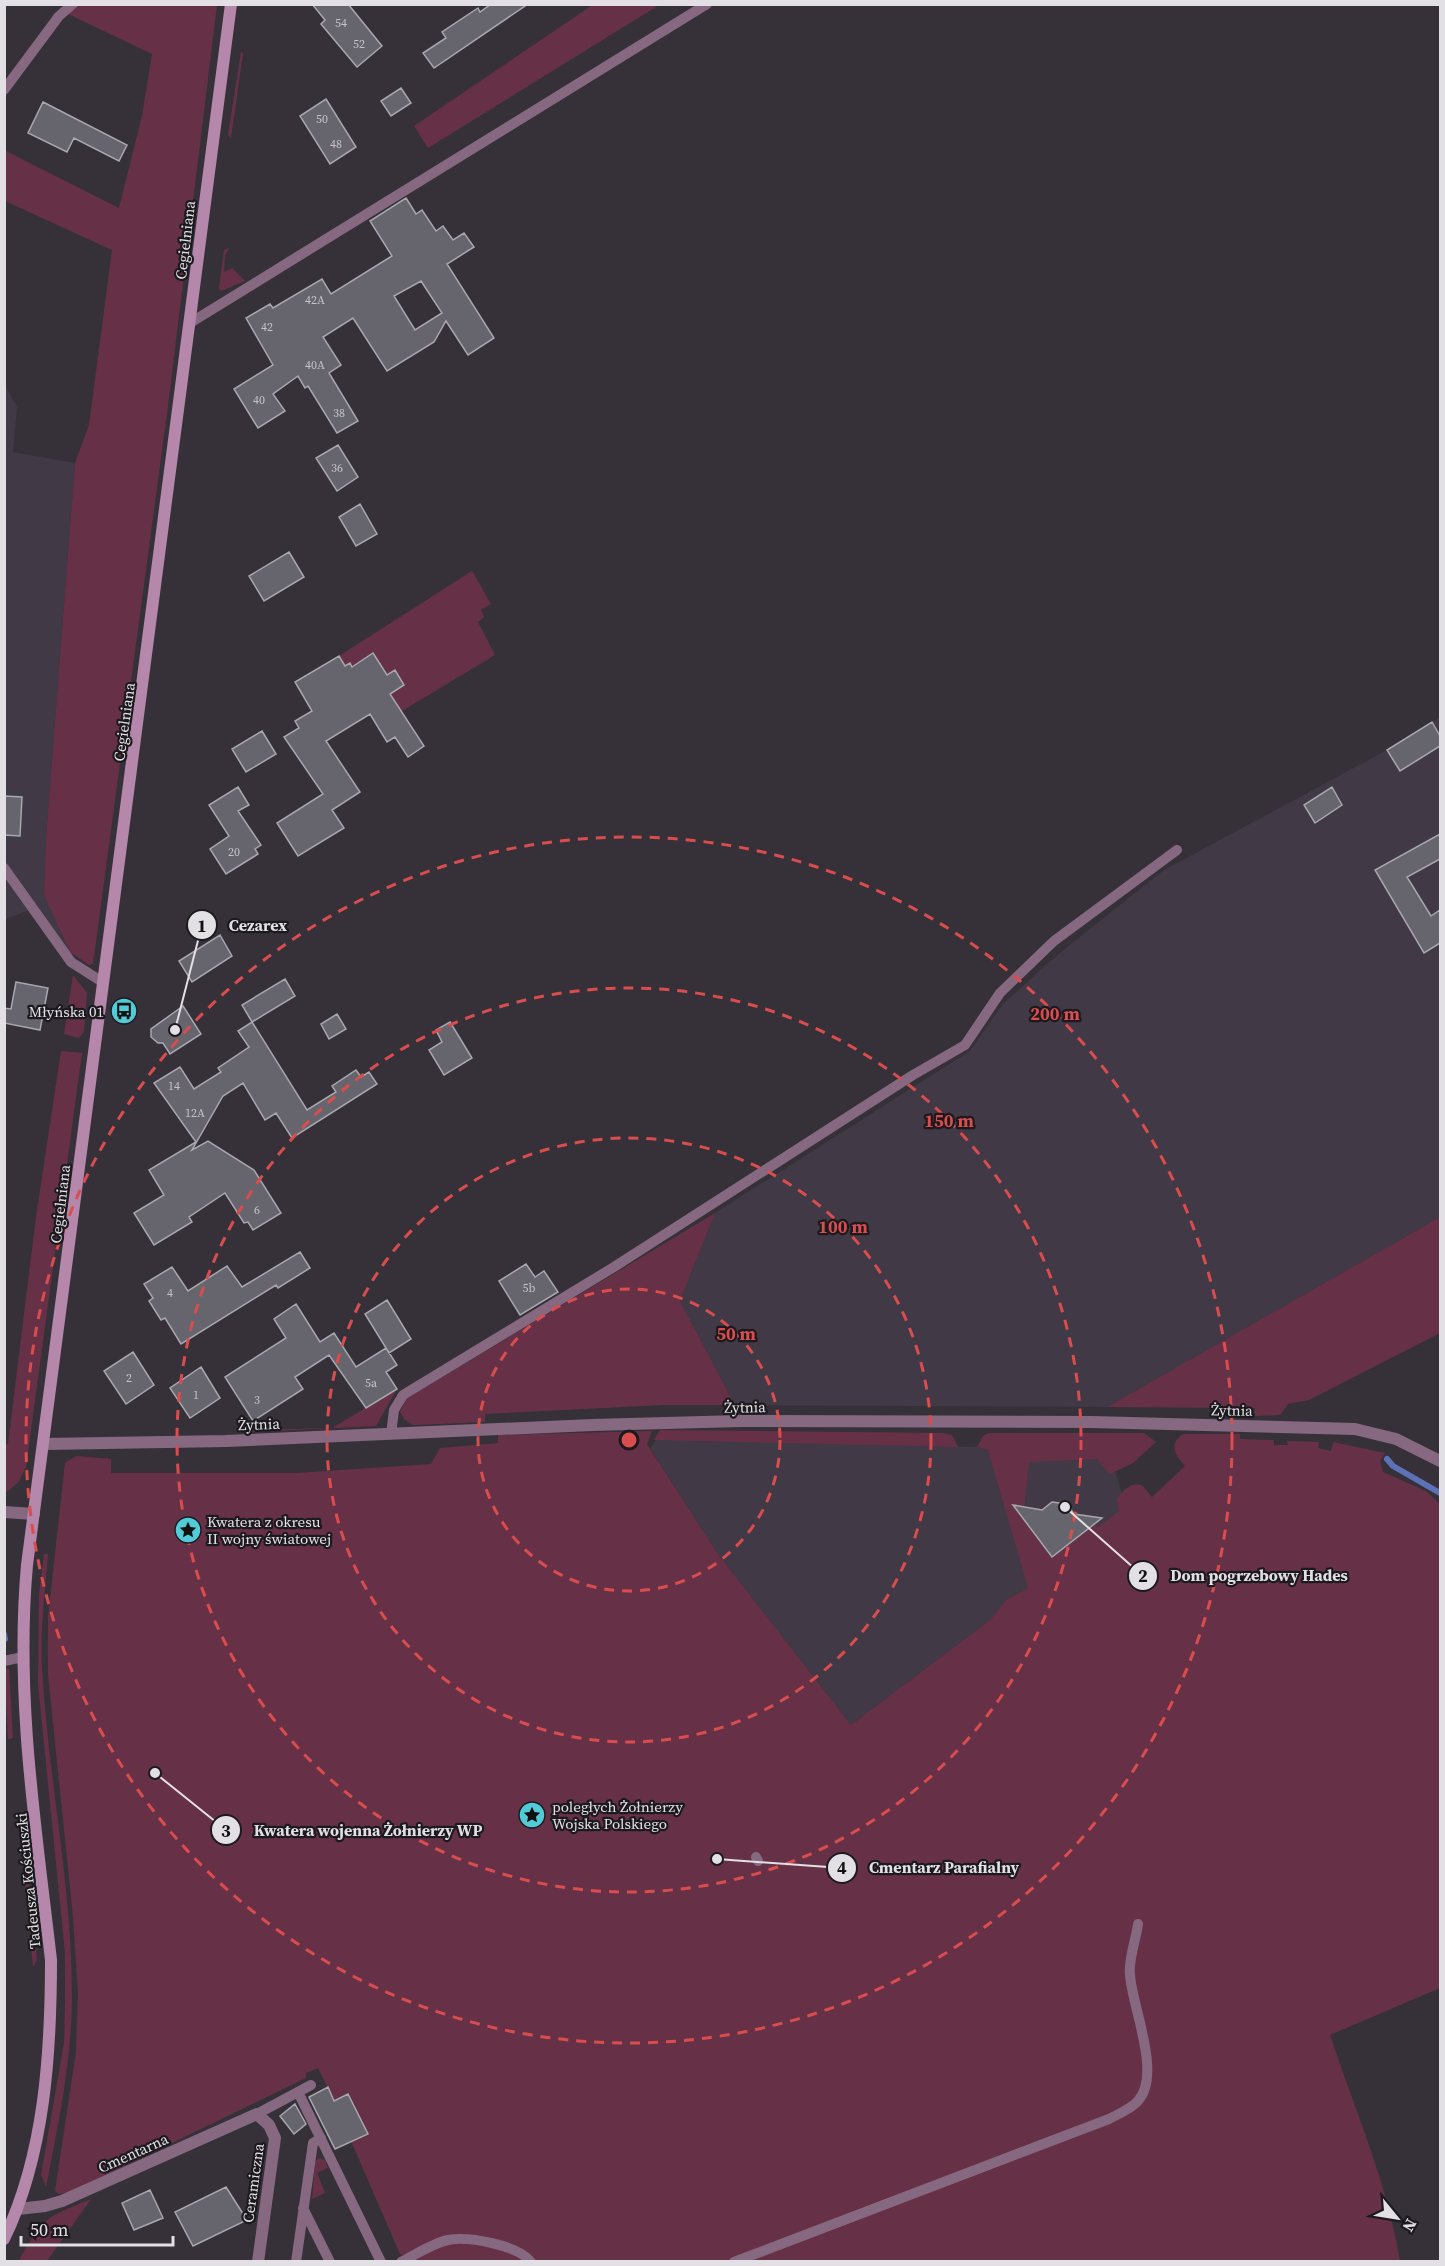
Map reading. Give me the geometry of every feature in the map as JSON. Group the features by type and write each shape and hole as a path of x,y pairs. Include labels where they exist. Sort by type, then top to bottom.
{"street":[{"name":"Cegielniana","path":"44,1444 231,4"},
{"name":"Żytnia","path":"44,1444 217,1441 740,1421 993,1421 1289,1425 1376,1433 1418,1448 1440,1461"},
{"name":"Tadeusza Kościuszki","path":"4,2239 18,2209 37,2129 49,2043 51,1960 26,1733 23,1657 24,1600 44,1444"},
{"path":"4,1512 34,1514"},
{"name":"Cmentarna","path":"18,2209 45,2206 62,2201 257,2114"},
{"name":"Ceramiczna","path":"257,2114 269,2125 275,2138 258,2262"}],"lane":[{"path":"4,90 59,16 73,4"},
{"path":"190,323 707,4"},
{"path":"391,1434 394,1410 403,1395 614,1267 913,1076 956,1052 965,1045 1000,993 1054,941 1177,850"},
{"path":"4,868 71,962 104,983"},
{"path":"4,1660 23,1657"},
{"path":"734,2262 1109,2119 1138,2101 1144,2091 1147,2075 1136,2000 1129,1975 1138,1924"},
{"path":"257,2114 311,2085"},
{"path":"298,2092 381,2262"},
{"path":"296,2262 313,2143 321,2138"},
{"path":"303,2208 330,2262"},
{"path":"401,2262 448,2240 505,2246 525,2254 531,2262"}],"shaded area":[{"path":"594,4 659,5 428,148 414,126"},
{"path":"81,5 217,5 168,406 93,964 89,965 70,952 44,895 46,838 75,463 89,425 112,250 5,201 4,150 119,208 142,116 152,54 68,14"},
{"path":"241,52 243,53 231,138 228,135"},
{"path":"229,248 225,255 224,272 232,268 245,281 221,291 219,288 224,250"},
{"path":"4,383 17,407 13,452 75,463 46,838 44,894 70,952 57,951 30,910 5,919"},
{"path":"472,571 491,604 481,610 484,617 478,622 495,655 402,711 390,694 404,685 395,670 387,675 373,654 352,667 350,663 345,666 339,656"},
{"path":"1440,717 1440,1217 1107,1407 735,1405 680,1301 715,1213 970,1051 1002,1005 1056,956 1164,870 1387,750"},
{"path":"73,975 87,993 84,1031 79,1038 64,1034"},
{"path":"61,1051 82,1053 26,1467 18,1483 5,1493 5,1445 8,1444 36,1217"},
{"path":"715,1213 680,1301 735,1405 663,1405 485,1414 485,1422 413,1425 404,1419 400,1412 406,1399"},
{"path":"1440,1217 1440,1333 1309,1400 1288,1404 1280,1415 1254,1416 1255,1408 1107,1407"},
{"path":"397,1389 376,1426 251,1432 257,1427 256,1430 332,1428"},
{"path":"660,1430 944,1433 952,1435 958,1447 654,1440"},
{"path":"652,1431 647,1444 718,1554 851,1725 990,1620 1006,1600 1028,1588 988,1450 977,1447 983,1436 989,1433 1144,1433 1156,1442 1133,1463 1110,1474 1097,1459 1029,1462 1024,1509 1052,1556 1094,1524 1098,1527 1119,1511 1118,1497 1130,1486 1141,1485 1152,1497 1185,1466 1178,1458 1174,1446 1183,1434 1240,1434 1240,1439 1274,1440 1274,1445 1288,1445 1287,1441 1319,1442 1318,1448 1331,1451 1333,1442 1385,1453 1380,1461 1383,1472 1426,1491 1440,1504 1440,1988 1330,2035 1379,2175 1400,2261 411,2261 400,2254 351,2141 368,2133 349,2094 334,2101 318,2068 306,2073 306,2078 71,2192 59,2194 55,2191 76,2052 78,1994 73,1917 48,1674 48,1617 65,1463 76,1456 111,1459 111,1473 297,1473 431,1464 440,1448 498,1443 498,1435"},
{"path":"657,1439 977,1447 988,1450 1107,1446 1131,1522 1082,1558 1006,1600 990,1620 851,1725 718,1554 650,1448"},
{"path":"44,1554 48,1554 42,1625 42,1667 49,1751 69,1918 72,2002 66,2072 46,2187 41,2175 64,2043 65,1953 38,1684 39,1595"},
{"path":"4,1667 9,1669 13,1738 10,1739 8,1739"},
{"path":"25,1882 29,1883 37,1960 33,1967"},
{"path":"319,2158 325,2160 328,2168 317,2173 325,2193 312,2199 315,2162"},
{"path":"91,2199 47,2261 19,2261 40,2227 54,2215"}],"building":[{"path":"312,4 348,4 382,46 357,67 321,24 325,20"},
{"path":"491,4 528,4 434,68 423,53 446,38 442,32 478,8 480,12"},
{"path":"401,88 411,103 391,116 381,101"},
{"path":"326,99 356,147 330,164 300,116"},
{"path":"43,102 127,145 119,161 74,138 67,152 28,133"},
{"path":"406,198 416,214 422,210 436,231 443,226 453,240 464,233 474,247 447,264 494,338 468,355 446,321 434,342 387,371 353,318 323,337 341,365 329,373 358,421 337,433 308,386 305,388 298,376 273,394 285,411 258,428 234,389 273,365 246,318 270,304 273,308 322,279 331,294 392,256 370,221","holes":["421,281 442,313 415,330 394,296"]},
{"path":"338,445 358,477 337,491 316,458"},
{"path":"360,504 377,534 356,546 339,517"},
{"path":"289,552 304,577 264,601 249,576"},
{"path":"373,653 387,675 395,670 404,685 390,694 424,746 408,757 395,737 387,742 370,714 326,741 360,792 332,810 344,828 298,856 277,823 323,794 284,737 299,728 295,721 312,711 295,682 339,656 345,666 350,663 352,667"},
{"path":"1432,722 1440,736 1440,746 1400,771 1387,750"},
{"path":"262,731 276,754 246,772 232,749"},
{"path":"238,787 249,805 238,811 261,845 255,849 258,854 226,874 210,849 229,836 209,805"},
{"path":"1332,787 1342,805 1315,823 1304,805"},
{"path":"4,796 22,797 20,836 4,835"},
{"path":"1440,834 1440,859 1407,877 1431,916 1440,910 1440,943 1424,953 1375,870"},
{"path":"220,935 232,956 192,982 179,961"},
{"path":"285,979 295,996 252,1022 242,1005"},
{"path":"16,982 48,988 40,1030 4,1023 4,1008 11,1009"},
{"path":"183,1006 201,1034 170,1054 163,1043 158,1043 151,1037 151,1029"},
{"path":"337,1014 346,1029 329,1039 321,1024"},
{"path":"252,1022 307,1110 336,1092 332,1086 356,1070 361,1077 369,1072 377,1084 292,1138 276,1113 265,1120 243,1083 223,1096 192,1150 208,1141 254,1170 281,1213 253,1230 248,1222 244,1223 225,1193 189,1217 192,1222 154,1245 134,1213 164,1195 149,1170 196,1142 154,1083 180,1067 194,1089 221,1072 218,1068 249,1047 238,1031"},
{"path":"450,1022 472,1058 444,1075 429,1050 442,1042 436,1030"},
{"path":"300,1252 310,1268 278,1288 276,1285 181,1344 165,1318 161,1320 149,1301 153,1298 144,1284 172,1267 188,1291 227,1266 242,1287"},
{"path":"526,1264 535,1277 544,1271 558,1292 520,1315 499,1281"},
{"path":"387,1300 411,1339 389,1353 365,1314"},
{"path":"296,1304 320,1342 334,1333 356,1367 386,1348 397,1365 386,1372 397,1389 366,1408 329,1355 295,1377 303,1389 253,1421 225,1377 286,1338 274,1319"},
{"path":"133,1352 154,1385 126,1404 104,1371"},
{"path":"201,1367 220,1398 190,1418 170,1388"},
{"path":"1052,1502 1067,1504 1074,1514 1102,1518 1052,1557 1013,1505 1042,1510"},
{"path":"328,2087 334,2101 348,2094 368,2134 335,2149 309,2097"},
{"path":"295,2104 306,2124 294,2134 280,2116"},
{"path":"226,2187 247,2220 193,2246 175,2212"},
{"path":"150,2190 163,2218 134,2230 122,2203"}],"waterway":[{"path":"1387,1459 1393,1466 1440,1493"},
{"path":"4,1634 5,1639"}],"place":[{"name":"Młyńska 01","path":"124,1011"},
{"name":"Cezarex","path":"175,1030"},
{"name":"Dom pogrzebowy Hades","path":"1065,1507"},
{"name":"Kwatera z okresu II wojny światowej","path":"188,1530"},
{"name":"Kwatera wojenna Żołnierzy WP","path":"155,1773"},
{"name":"poległych Żołnierzy Wojska Polskiego","path":"532,1815"},
{"name":"Cmentarz Parafialny","path":"717,1859"}]}
